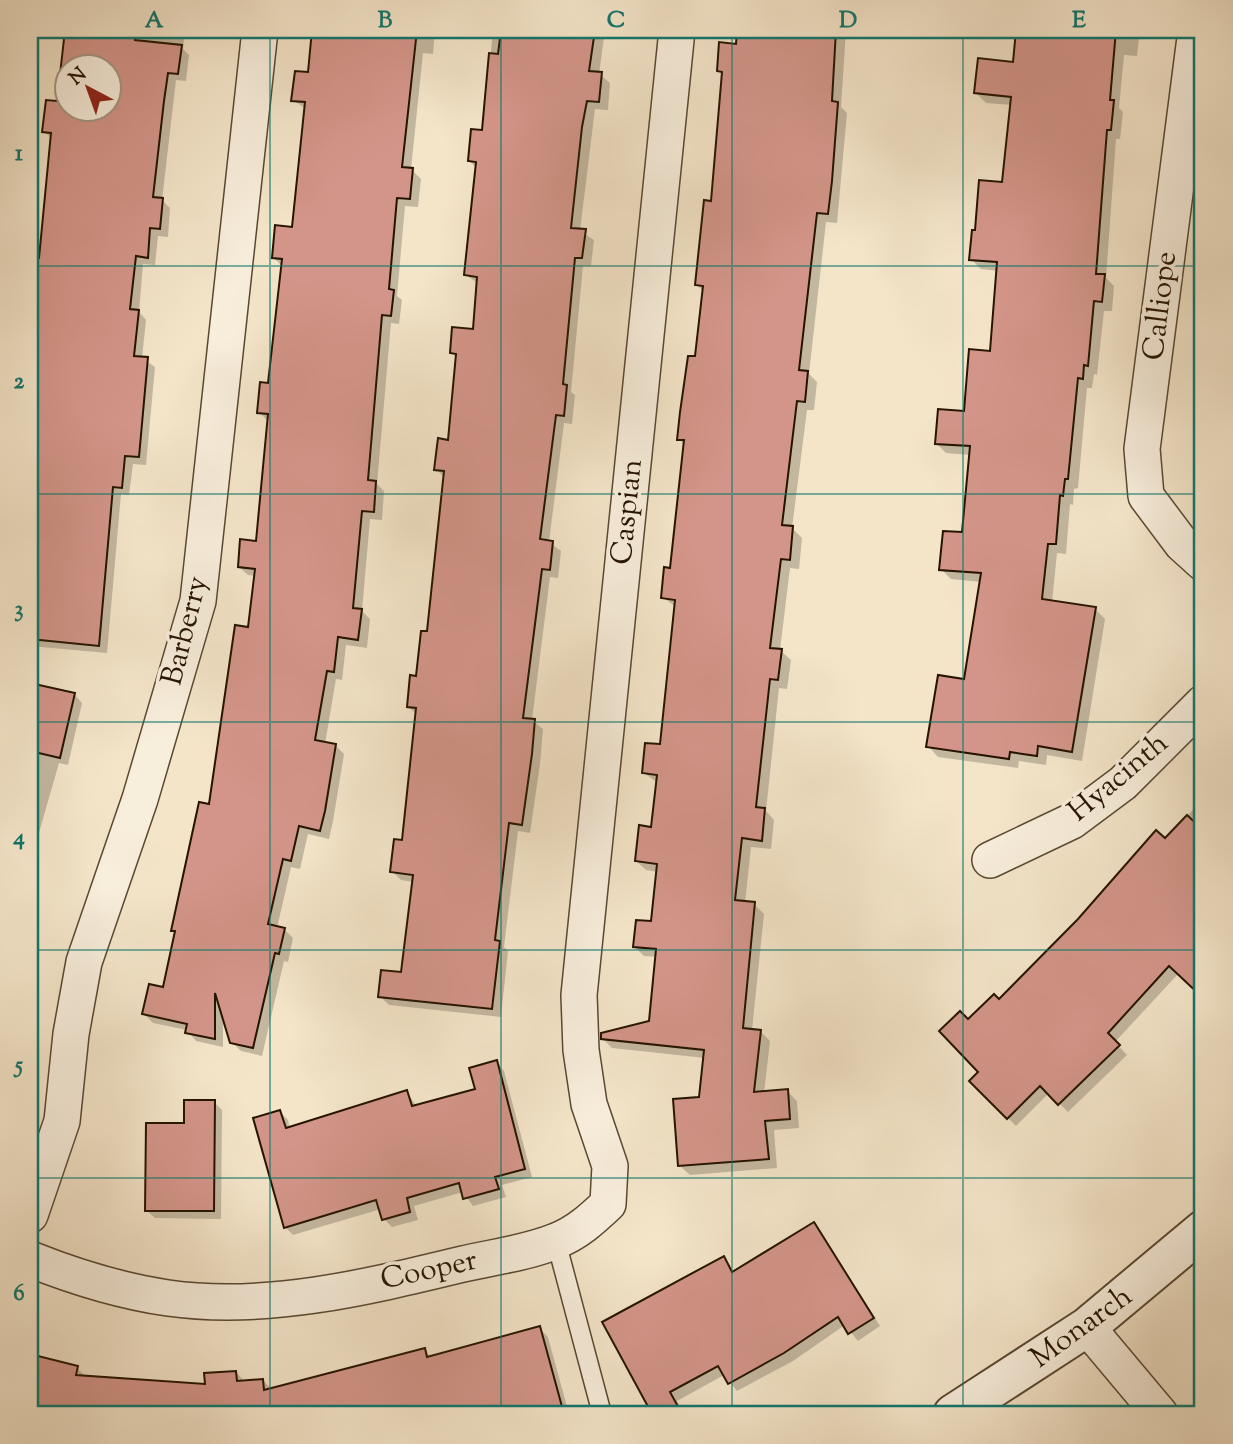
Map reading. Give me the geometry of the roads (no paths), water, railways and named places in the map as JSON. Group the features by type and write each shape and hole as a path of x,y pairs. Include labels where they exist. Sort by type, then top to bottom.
{"street":[{"name":"Barberry","path":"30,1215 62,1121 71,1034 84,962 141,799 198,601 260,30"},
{"name":"Caspian","path":"579,995 677,30"},
{"name":"Calliope","path":"1196,30 1142,449 1146,496 1182,544 1203,562"},
{"name":"Hyacinth","path":"990,860 1072,821 1123,783 1203,703"},
{"name":"Cooper","path":"30,1259 90,1282 169,1298 235,1302 314,1295 402,1279 556,1241 584,1227 608,1204 610,1166 589,1104 581,1049 579,995"},
{"name":"Monarch","path":"953,1414 1087,1327 1203,1230"},
{"path":"1087,1327 1160,1414"}],"lane":[{"path":"556,1241 602,1414"}]}
